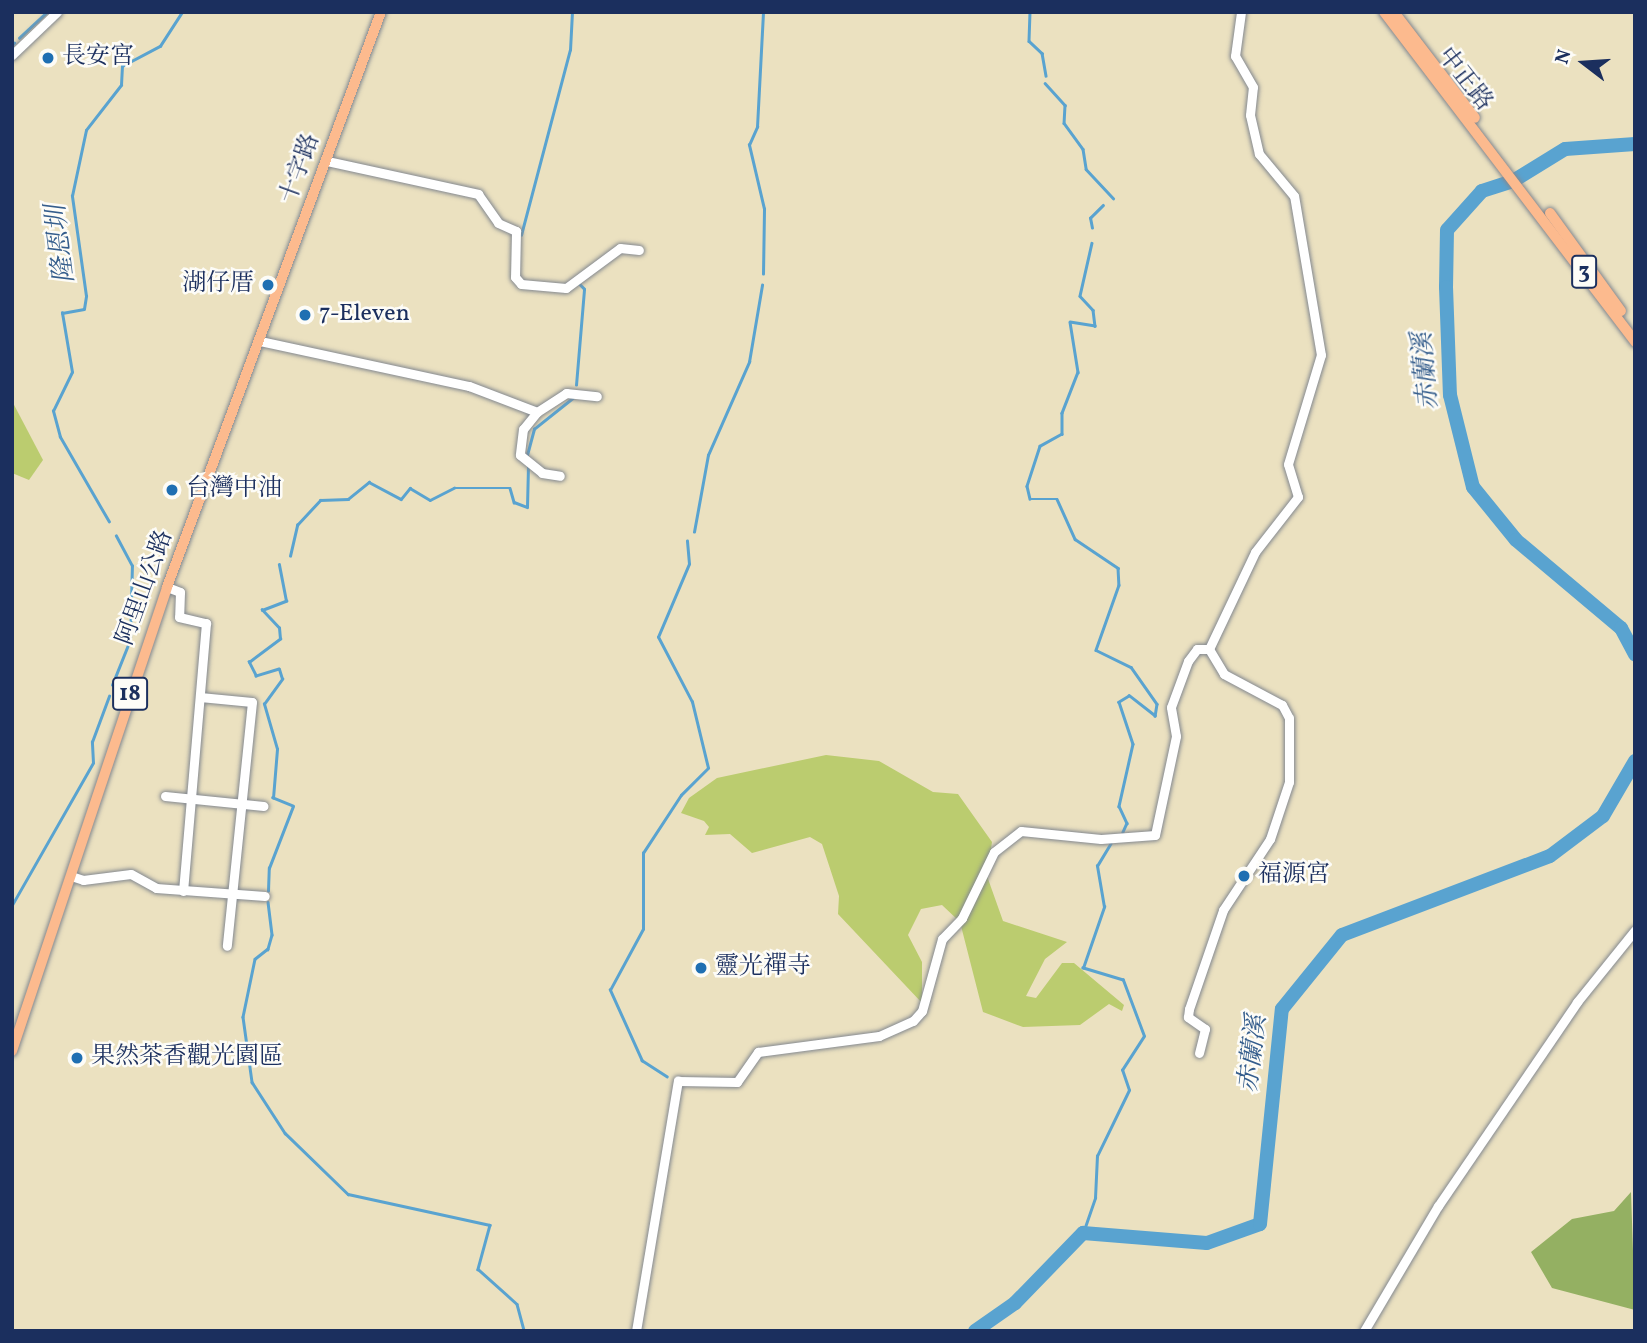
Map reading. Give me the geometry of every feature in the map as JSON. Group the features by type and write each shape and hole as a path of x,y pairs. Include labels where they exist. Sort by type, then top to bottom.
{"main road":[{"name":"十字路","path":"260,341 381,12"},
{"name":"中正路","path":"1384,12 1487,139"},
{"name":"中正路","path":"1394,12 1487,139"},
{"name":"3","path":"1487,139 1536,199 1635,331"},
{"name":"3","path":"1536,199 1635,342"},
{"name":"阿里山公路","path":"12,1051 167,587 260,341"}],"street":[{"path":"12,55 57,12"},
{"path":"1209,649 1255,552 1298,497 1288,464 1321,355 1294,196 1259,155 1250,115 1253,87 1235,56 1241,12"},
{"path":"327,161 478,194 498,223 516,231 515,276 521,284 566,288 620,248 639,250"},
{"path":"260,341 469,386 537,412"},
{"path":"560,476 542,473 520,455 523,429 537,412 566,393 597,396"},
{"path":"167,587 180,592 179,617 206,623 183,891"},
{"path":"636,1331 678,1081 737,1082 758,1052 879,1036 912,1021 922,1011 942,939 962,918 994,852 1021,831 1150,839 1176,736 1171,707 1188,661 1197,649 1209,649"},
{"path":"1199,1053 1205,1029 1188,1017 1188,1009 1223,910 1270,839 1289,782 1289,718 1282,705 1224,674 1209,649"},
{"path":"200,697 252,702 227,946"},
{"path":"165,796 262,806"},
{"path":"71,876 83,880 131,874 156,888 265,896"},
{"path":"1364,1331 1438,1206 1577,1002 1635,930"}],"green space":[{"path":"12,401 43,460 29,480 12,473"},
{"path":"826,755 879,761 933,792 958,794 992,842 987,876 1003,921 1067,942 1045,959 1026,996 1036,998 1062,963 1074,963 1124,1005 1122,1011 1109,1004 1080,1025 1023,1027 983,1012 960,922 942,905 921,909 908,935 922,962 922,1003 838,914 839,896 822,844 810,837 752,853 730,834 705,835 709,827 704,821 681,813 689,798 717,778"},
{"path":"1631,1192 1635,1310 1552,1288 1531,1252 1572,1219 1614,1211"}],"waterway":[{"path":"19,38 47,12"},
{"name":"隆恩圳","path":"109,522 60,437 53,411 72,372 62,313 84,309 86,296 72,196 86,130 121,85 122,66 160,46 182,12"},
{"path":"521,235 570,50 572,12"},
{"path":"763,12 757,127 749,145 764,209 763,274"},
{"path":"1030,12 1029,41 1042,53 1046,76"},
{"path":"1045,83 1065,105 1064,123 1083,149 1086,169 1113,198"},
{"name":"赤蘭溪","path":"1635,144 1565,149 1513,181 1482,191 1447,230 1446,287 1450,395 1473,487 1516,540 1621,628 1635,654"},
{"path":"1092,228 1090,218 1103,205"},
{"path":"1092,243 1080,296 1093,310 1095,326 1070,322 1078,372 1062,413 1062,434 1040,446 1027,486 1030,499 1057,499 1075,539 1118,568 1119,585 1096,650 1131,667 1157,704 1155,716 1129,696 1119,702 1133,744 1119,806 1127,823 1123,832"},
{"path":"576,385 584,289 578,283"},
{"path":"694,532 708,455 749,362 762,285"},
{"path":"527,455 534,429 574,397"},
{"path":"290,556 297,525 320,500 348,499 369,482 401,499 410,488 430,500 454,488 510,488 514,502 527,507 528,467"},
{"name":"隆恩圳","path":"112,685 130,640 132,566 116,536"},
{"path":"667,1077 642,1061 610,990 643,929 643,853 681,795 708,768 692,702 658,637 689,564 687,541"},
{"path":"268,891 269,868 293,806 273,798 277,749 264,704 282,679 279,669 256,676 249,662 280,639 279,628 262,610 286,601 279,565"},
{"name":"隆恩圳","path":"12,905 93,763 92,742 109,696"},
{"name":"赤蘭溪","path":"975,1331 1015,1303 1083,1233 1207,1243 1260,1224 1282,1009 1342,935 1550,856 1603,816 1635,761"},
{"path":"1083,1233 1095,1198 1097,1156 1129,1090 1122,1070 1144,1036 1123,980 1083,968 1104,907 1097,866 1110,844"},
{"path":"268,902 272,935 268,949 255,959 243,1017 252,1082 285,1133 348,1194 490,1225 478,1269 517,1304 524,1331"},
{"path":"554,1331 591,1331"}],"place":[{"name":"長安宮","path":"48,58"},
{"name":"湖仔厝","path":"268,285"},
{"name":"7-Eleven","path":"305,315"},
{"name":"台灣中油","path":"172,490"},
{"name":"福源宮","path":"1244,876"},
{"name":"靈光禪寺","path":"701,968"},
{"name":"果然茶香觀光園區","path":"77,1058"}]}
